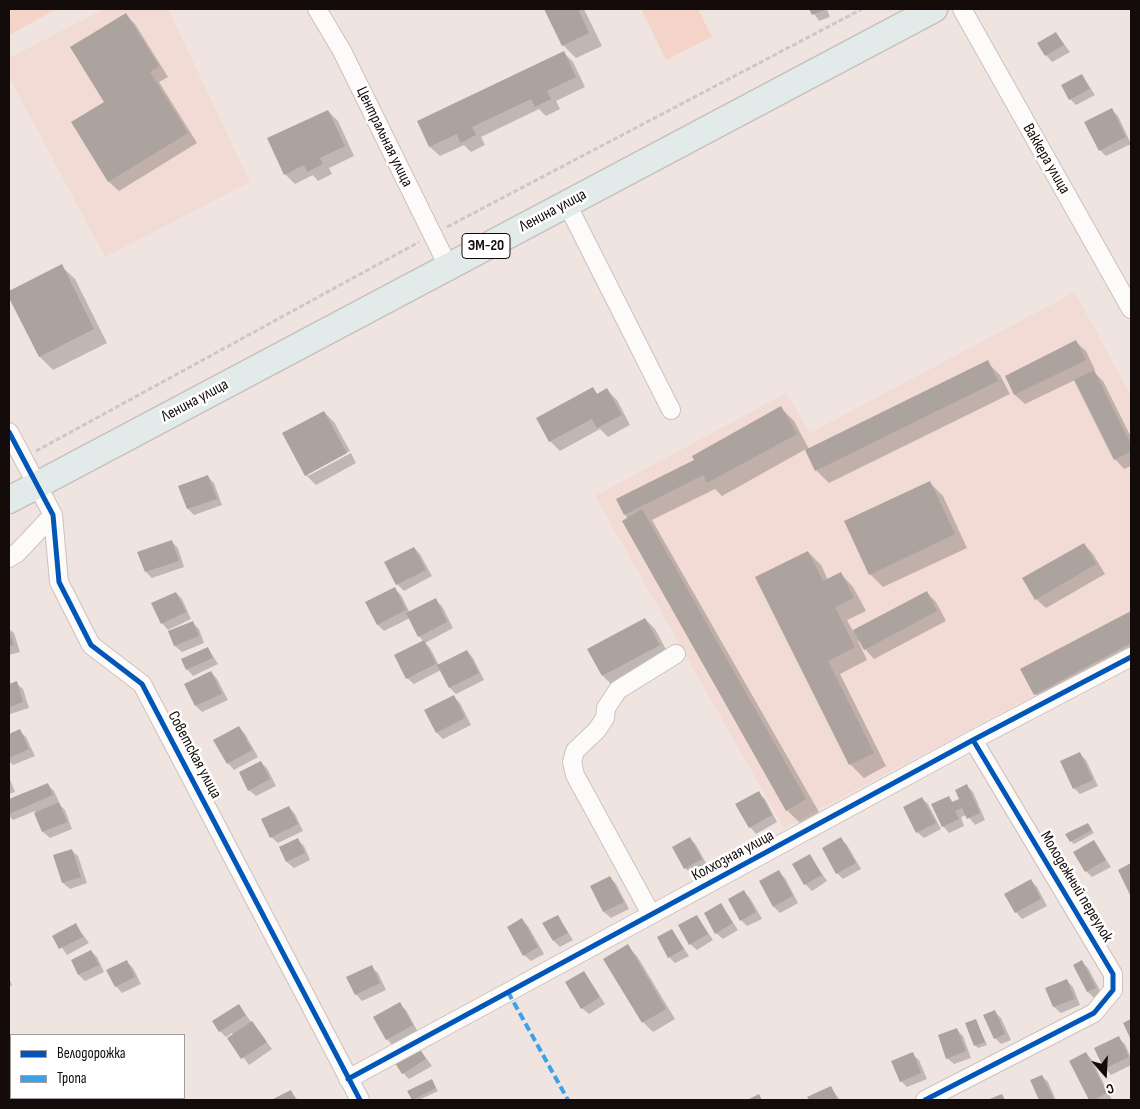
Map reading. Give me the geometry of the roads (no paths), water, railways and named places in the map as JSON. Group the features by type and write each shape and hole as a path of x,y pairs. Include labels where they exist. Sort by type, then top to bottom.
{"main road":[{"name":"Ленина улица","path":"38,484 934,9"},
{"name":"ЭМ-20","path":"9,500 38,484"}],"street":[{"name":"Центральная улица","path":"317,9 342,51 448,266"},
{"name":"Ваккера улица","path":"962,9 1131,309"},
{"path":"567,204 671,410"},
{"name":"Советская улица","path":"9,432 53,515 59,582 91,645 142,684 360,1100"},
{"path":"9,558 17,553 53,515"},
{"path":"651,914 575,775 572,762 575,751 597,730 605,718 606,708 618,690 676,654"},
{"name":"Колхозная улица","path":"348,1079 973,740 1131,657"},
{"name":"Молодежный переулок","path":"925,1100 1094,1013 1113,990 1113,974 973,740"}]}
